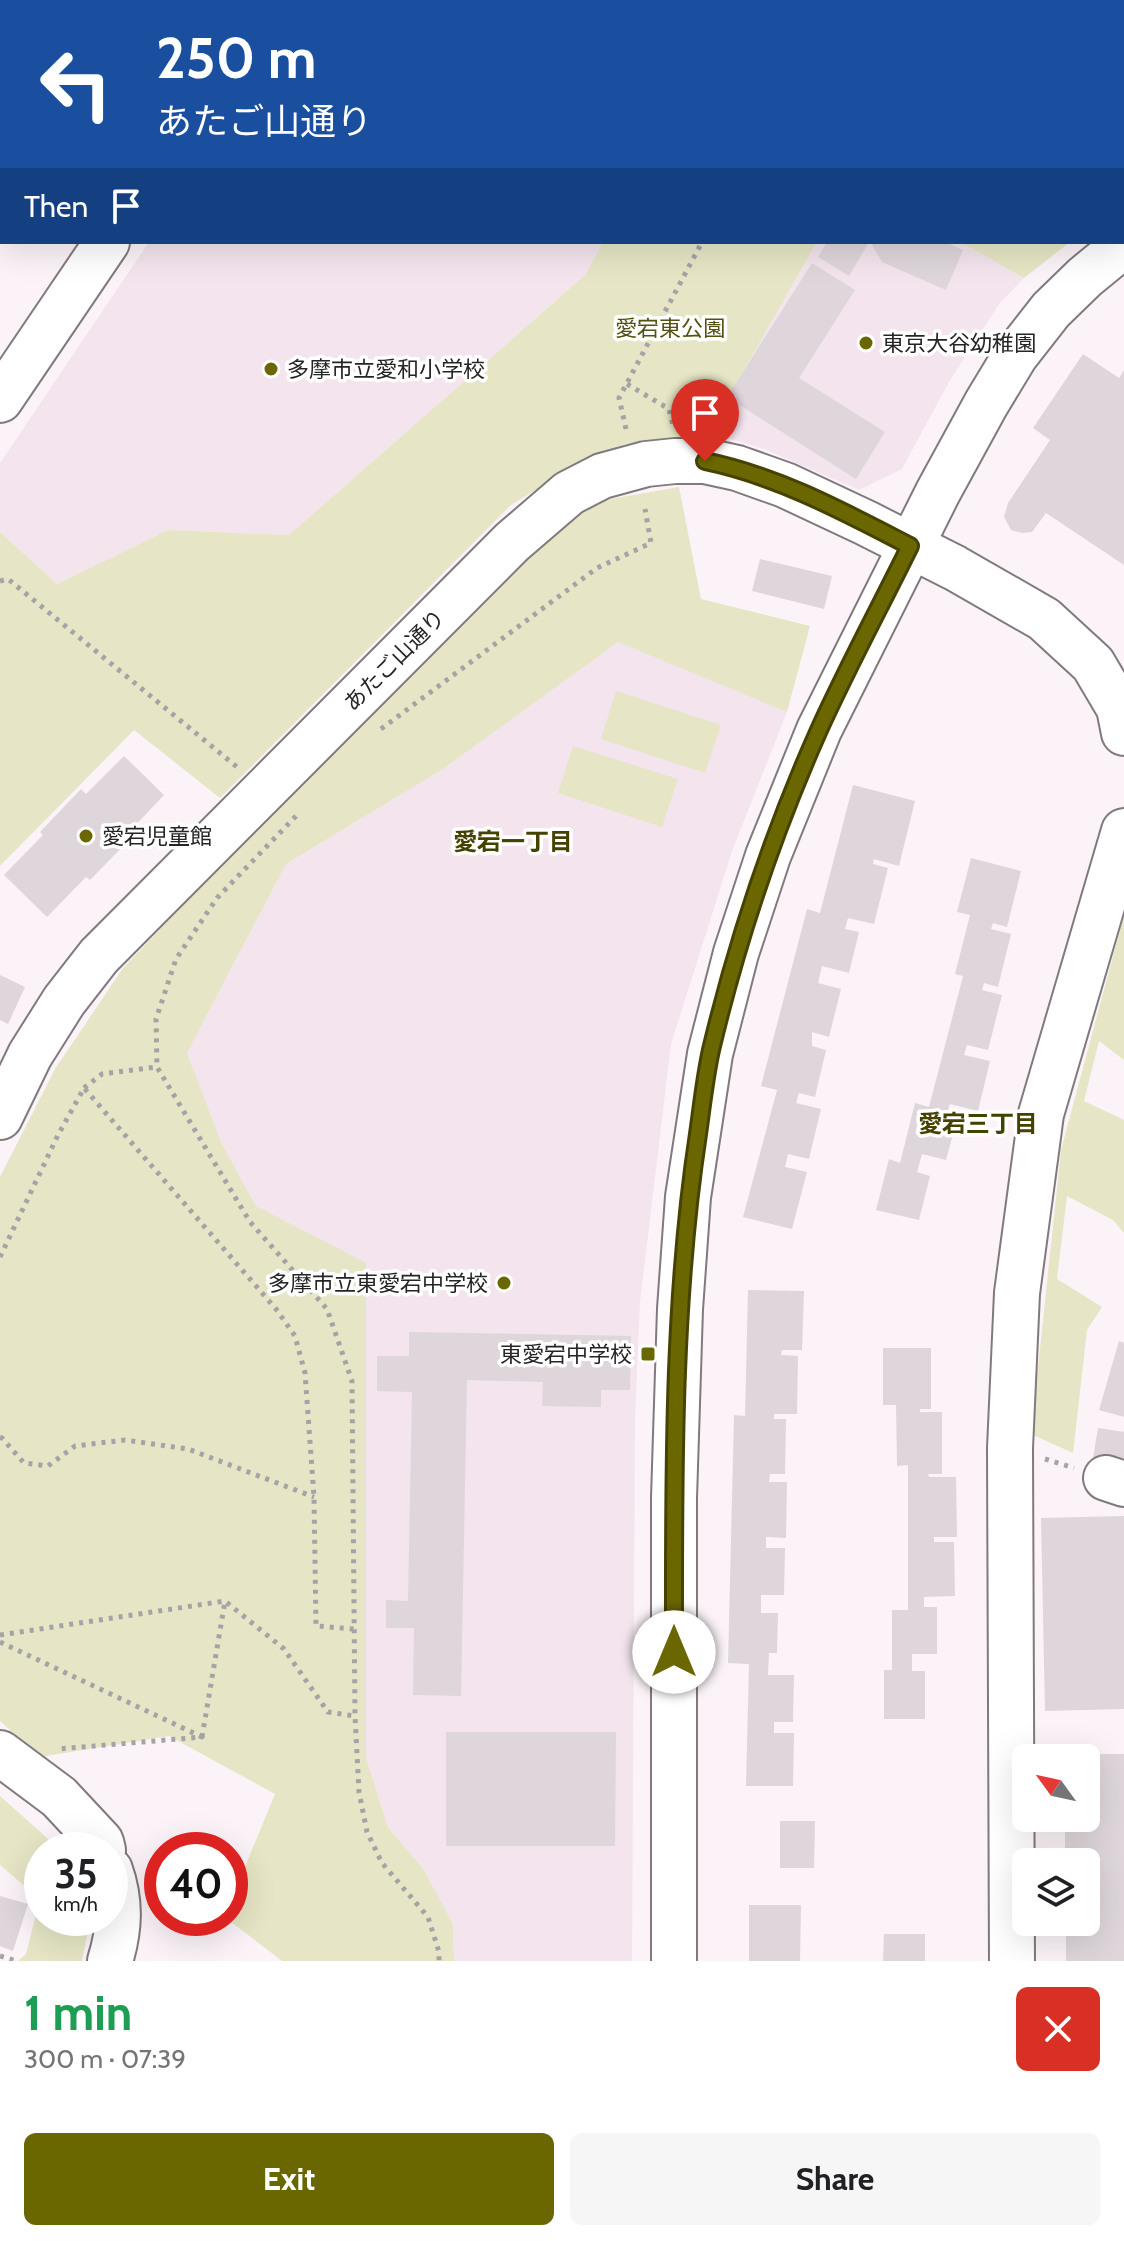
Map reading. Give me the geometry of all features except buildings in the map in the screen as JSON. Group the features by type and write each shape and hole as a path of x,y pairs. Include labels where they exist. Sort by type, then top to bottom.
{"street":[{"path":"0,400 106,244"},
{"path":"674,1961 674,1498 680,1309 688,1197 710,1054 736,953 768,856 819,730 910,546 986,404 1015,356 1051,310 1124,245"},
{"name":"あたご山通り","path":"2,1107 64,1001 99,956 512,542 569,493 602,476 646,464 705,461 737,468 785,485 955,568 1044,619 1093,664 1119,708 1124,733"},
{"path":"1012,1961 1010,1448 1017,1293 1041,1114 1124,831"},
{"path":"0,1753 59,1797 92,1832"},
{"path":"110,1961 116,1936"}],"path":[{"path":"626,429 619,398 701,244"},
{"path":"627,384 669,409 673,427"},
{"path":"373,735 597,568 651,543 645,509"},
{"path":"0,581 8,579 247,775"},
{"path":"304,808 217,898 176,959 156,1019 157,1067 250,1222 327,1309 352,1381 355,1716 359,1792 367,1832 382,1863 428,1917 439,1961"},
{"path":"0,1257 84,1088 102,1074 157,1067"},
{"path":"84,1088 276,1309 295,1336 305,1373 314,1497 316,1626 354,1629"},
{"path":"0,1437 24,1463 48,1466 75,1446 87,1444 125,1440 188,1449 314,1497"},
{"path":"1010,1448 1115,1481"},
{"path":"0,1635 225,1601 284,1649 328,1712 355,1716"},
{"path":"202,1737 225,1601"},
{"path":"0,1642 202,1737"},
{"path":"46,1750 202,1737"},
{"path":"0,1956 16,1961"}],"shaded area":[{"name":"多摩市立愛和小学校","path":"148,244 602,244 585,275 289,535 168,530 57,584 0,532 0,463"},
{"name":"東京大谷幼稚園","path":"816,244 964,244 1024,278 999,304 949,382 902,469 859,490 764,449 707,435"},
{"name":"多摩市立東愛宕中学校","path":"618,641 787,712 732,851 671,1044 640,1302 635,1416 632,1961 454,1961 453,1924 424,1870 388,1827 366,1758 366,1264 256,1206 222,1144 187,1053 286,864 443,769"}],"green space":[{"name":"愛宕東公園","path":"602,244 816,244 707,435 625,444 579,464 511,505 220,798 134,730 0,866 0,532 57,584 168,530 289,535 585,275"},
{"path":"964,244 1067,244 1024,278"},
{"path":"679,487 701,599 810,626 787,712 618,642 443,769 286,864 187,1053 222,1144 256,1206 366,1263 366,1758 388,1827 424,1870 453,1924 454,1961 282,1961 248,1935 248,1859 275,1794 169,1736 40,1757 0,1721 0,1177 55,1069 123,968 530,545 593,502"},
{"path":"616,691 721,725 705,773 601,739"},
{"path":"573,746 678,779 662,827 558,793"},
{"path":"1124,915 1124,1060 1099,1041 1084,1101 1124,1120 1124,1233 1113,1220 1067,1196 1057,1279 1102,1307 1087,1330 1073,1453 1031,1434 1061,1150"},
{"path":"0,1796 40,1832 24,1832 24,1885 0,1865"},
{"path":"31,1936 87,1936 82,1961 18,1961 26,1954"}],"place":[{"name":"東京大谷幼稚園","path":"866,343"},
{"name":"多摩市立愛和小学校","path":"271,369"},
{"name":"愛宕児童館","path":"86,836"},
{"name":"多摩市立東愛宕中学校","path":"504,1283"},
{"name":"東愛宕中学校","path":"648,1354"}],"district":[{"name":"愛宕一丁目","path":"513,842"},
{"name":"愛宕三丁目","path":"978,1124"}],"route":[{"path":"674,1652 674,1498 680,1309 688,1197 710,1054 736,953 768,856 819,730 910,546 785,485 737,468 705,461"}]}
